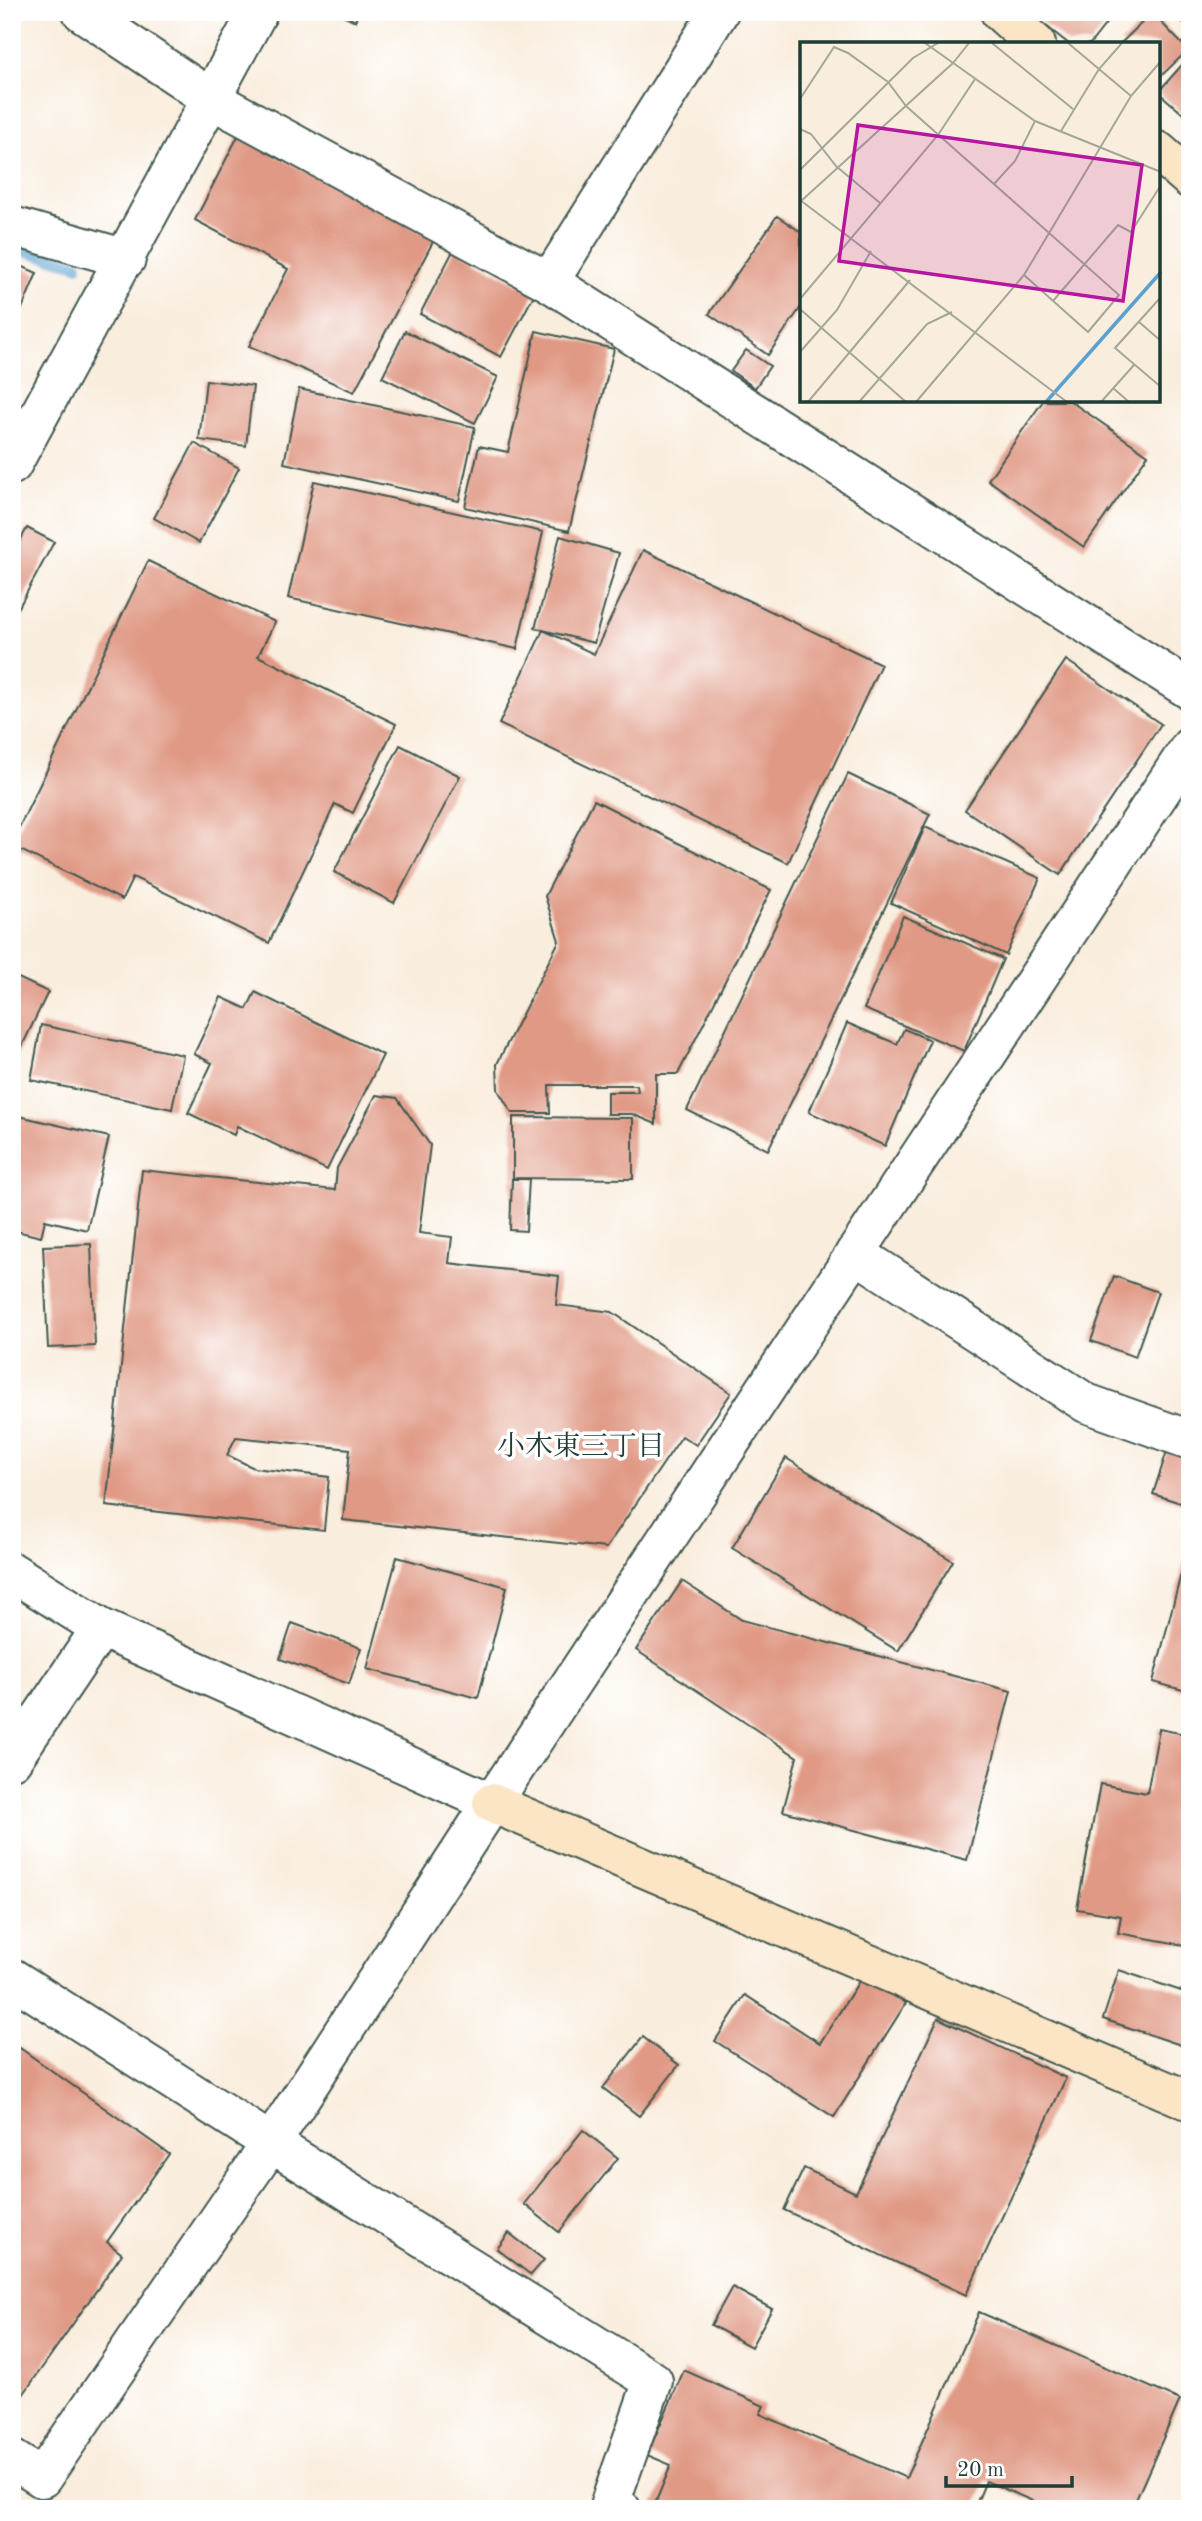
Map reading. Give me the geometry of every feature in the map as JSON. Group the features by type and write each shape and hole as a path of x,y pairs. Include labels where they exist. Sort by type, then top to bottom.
{"street":[{"path":"82,12 212,100 549,282 1190,690"},
{"path":"12,465 258,12"},
{"path":"549,282 719,12"},
{"path":"1000,12 1034,42"},
{"path":"1160,153 1190,178"},
{"path":"12,226 125,259"},
{"path":"12,2459 42,2478 271,2143 492,1803 1190,747"},
{"path":"855,1253 1086,1403 1190,1440"},
{"path":"12,1572 101,1628 492,1803 1190,2101"},
{"path":"12,1760 101,1628"},
{"path":"12,1978 653,2381 610,2503 621,2509"}],"building":[{"path":"337,12 359,12 355,21"},
{"path":"1049,12 1115,12 1092,42 1066,42 1041,22"},
{"path":"1168,12 1190,12 1190,27"},
{"path":"1152,13 1188,50 1160,77 1160,42 1122,42"},
{"path":"1190,56 1190,120 1160,94 1160,90"},
{"path":"238,136 435,238 354,392 249,346 288,269 195,220"},
{"path":"777,216 800,231 800,308 768,355 709,314"},
{"path":"454,249 535,293 501,357 420,314"},
{"path":"12,262 37,273 12,332"},
{"path":"405,331 498,377 475,423 382,377"},
{"path":"536,331 614,349 569,531 465,507 479,446 508,452"},
{"path":"746,350 770,366 755,388 731,371"},
{"path":"206,380 253,386 246,446 199,440"},
{"path":"299,389 475,427 459,501 284,463"},
{"path":"1042,402 1071,402 1148,455 1084,547 988,480"},
{"path":"194,443 239,468 199,543 154,518"},
{"path":"314,481 543,532 517,649 288,598"},
{"path":"27,528 54,542 12,620 12,556"},
{"path":"560,536 619,553 594,643 535,628"},
{"path":"643,550 881,664 788,863 499,724 543,630 594,654"},
{"path":"148,561 275,622 258,656 396,724 353,813 335,804 269,943 133,877 122,900 12,846"},
{"path":"1066,660 1161,724 1060,875 965,810"},
{"path":"400,745 460,776 394,903 334,872"},
{"path":"848,774 930,814 768,1150 687,1110"},
{"path":"594,800 771,890 678,1074 656,1074 656,1124 632,1114 607,1114 607,1092 638,1092 637,1085 549,1085 550,1113 512,1113 498,1090 497,1064 559,941 545,896"},
{"path":"925,827 1040,878 1006,955 891,903"},
{"path":"903,916 1003,959 964,1051 864,1009"},
{"path":"12,975 48,992 12,1067"},
{"path":"255,992 383,1055 327,1170 237,1126 234,1135 188,1113 212,1063 194,1054 221,997 247,1009"},
{"path":"847,1023 897,1044 904,1029 930,1040 885,1146 809,1112"},
{"path":"41,1025 183,1055 172,1109 31,1080"},
{"path":"376,1095 397,1098 430,1145 419,1233 452,1237 449,1263 559,1276 556,1305 612,1312 731,1393 696,1445 682,1436 606,1548 343,1520 350,1449 236,1437 227,1455 254,1468 329,1477 324,1530 106,1506 142,1170 335,1190 337,1168"},
{"path":"19,1116 109,1137 87,1230 45,1220 41,1237 12,1230 12,1143"},
{"path":"513,1117 633,1118 633,1179 513,1178"},
{"path":"512,1179 529,1179 526,1231 510,1230"},
{"path":"91,1244 95,1346 48,1348 43,1246"},
{"path":"1114,1276 1158,1292 1135,1357 1091,1341"},
{"path":"1168,1448 1190,1455 1190,1506 1153,1494"},
{"path":"786,1458 953,1561 898,1651 732,1548"},
{"path":"1190,1543 1190,1692 1153,1682"},
{"path":"397,1557 507,1587 478,1698 367,1669"},
{"path":"682,1581 742,1620 1011,1691 967,1860 783,1811 797,1757 636,1650"},
{"path":"292,1623 361,1648 349,1684 280,1659"},
{"path":"1159,1729 1190,1735 1190,1946 1118,1933 1121,1916 1077,1909 1100,1784 1147,1793"},
{"path":"1119,1970 1190,1994 1190,2048 1103,2019"},
{"path":"863,1975 906,2003 834,2117 715,2041 745,1995 820,2043"},
{"path":"938,2018 1066,2078 966,2295 784,2210 804,2168 856,2193"},
{"path":"643,2037 679,2065 639,2116 603,2088"},
{"path":"20,2048 169,2154 107,2242 122,2254 18,2402 12,2398 12,2060"},
{"path":"583,2130 618,2158 559,2232 524,2204"},
{"path":"509,2233 544,2260 531,2275 497,2249"},
{"path":"732,2287 772,2309 751,2347 711,2325"},
{"path":"979,2312 1180,2400 1132,2509 1033,2509 1035,2502 986,2481 974,2509 659,2509 654,2506 671,2465 647,2455 684,2370 764,2406 760,2414 906,2478"}],"waterway":[{"path":"12,247 77,265"}],"district":[{"name":"小木東三丁目","path":"581,1445"}]}
